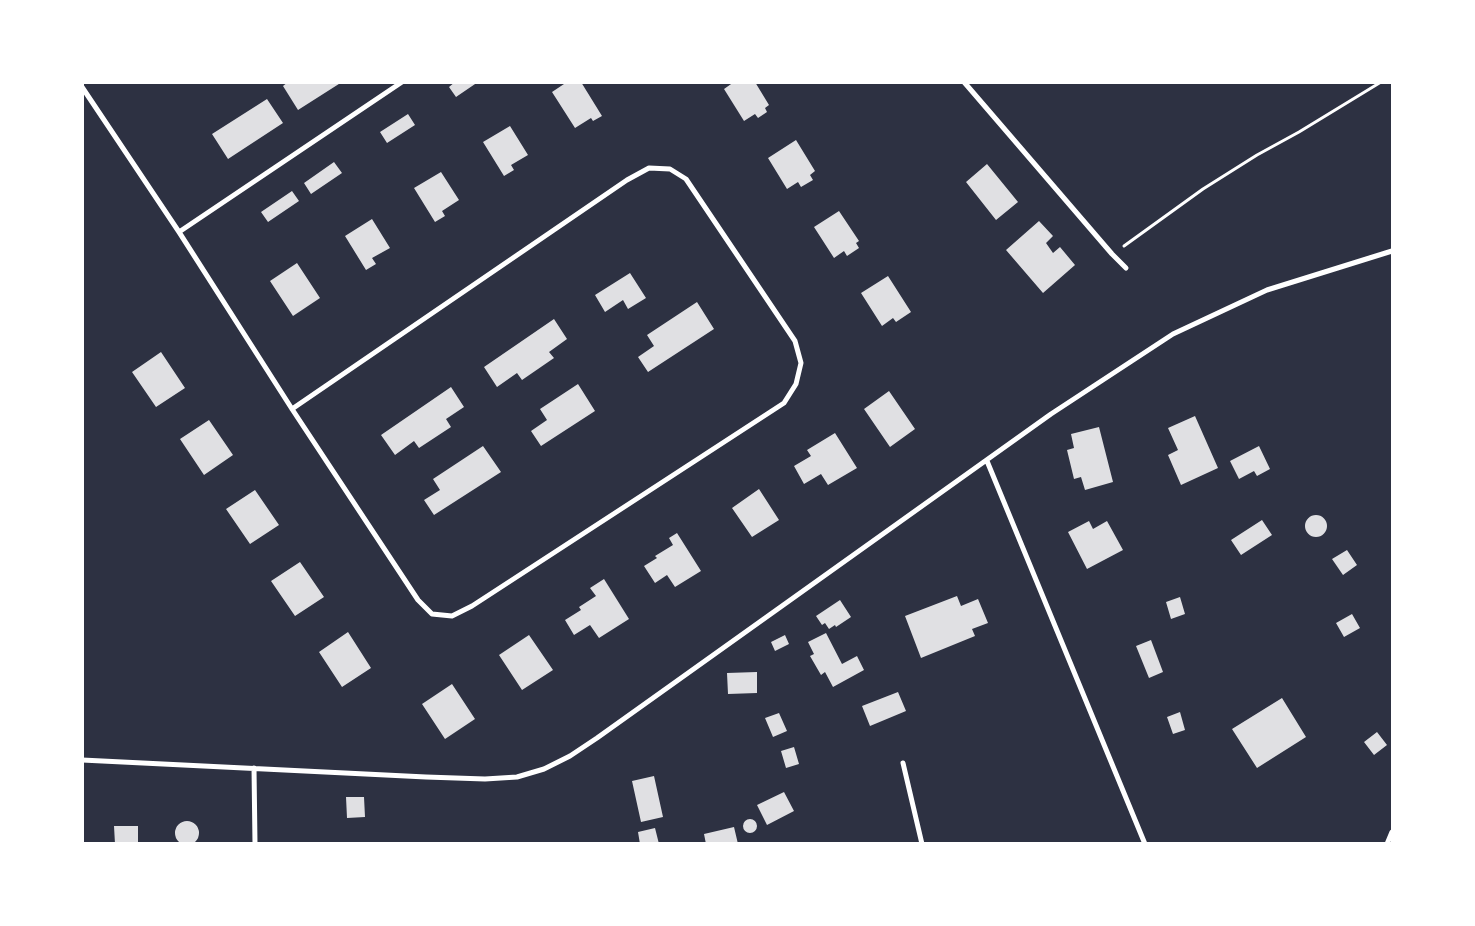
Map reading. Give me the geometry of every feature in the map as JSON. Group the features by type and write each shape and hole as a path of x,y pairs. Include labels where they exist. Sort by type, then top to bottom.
{"street":[{"path":"179,232 402,82"},
{"path":"964,82 1126,268"},
{"path":"82,87 179,232 292,408 418,600 432,614 452,616 472,606 784,403 796,384 801,363 795,341 686,179 670,169 649,168 627,180 292,408"},
{"path":"82,760 426,777 517,777 544,769 570,756 597,738 1051,414 1173,334 1267,290 1392,251"},
{"path":"987,461 1145,844"},
{"path":"903,764 922,844"},
{"path":"254,768 255,844"},
{"path":"1387,844 1392,832"}],"path":[{"path":"1112,254 1203,188 1380,82"}],"building":[{"path":"288,82 342,82 298,110 283,86"},
{"path":"455,82 478,82 456,97 449,87"},
{"path":"567,82 581,82 602,116 593,121 591,118 575,128 552,92"},
{"path":"734,82 755,82 769,105 765,108 767,112 758,118 755,114 744,121 724,89"},
{"path":"267,99 283,123 228,159 212,134"},
{"path":"408,114 415,125 387,143 380,132"},
{"path":"510,126 528,155 511,165 514,170 504,176 483,142"},
{"path":"796,140 815,171 810,175 813,180 801,187 798,182 787,189 768,158"},
{"path":"334,162 342,173 311,194 304,183"},
{"path":"987,164 1018,202 996,220 966,182"},
{"path":"441,172 459,200 442,211 445,216 435,222 414,188"},
{"path":"292,191 299,201 268,222 261,212"},
{"path":"839,211 859,241 856,243 859,248 847,256 844,251 834,258 814,227"},
{"path":"372,219 390,248 372,258 376,264 366,270 345,236"},
{"path":"1039,221 1053,236 1046,243 1053,253 1060,247 1075,265 1043,293 1006,250"},
{"path":"297,263 320,298 293,316 270,281"},
{"path":"630,273 646,298 628,309 623,300 605,312 595,295"},
{"path":"888,276 911,312 896,322 893,318 882,326 861,293"},
{"path":"697,302 714,329 648,372 638,357 654,346 647,335"},
{"path":"554,319 567,339 549,352 554,358 522,380 517,373 497,387 484,367"},
{"path":"161,352 185,388 156,407 132,372"},
{"path":"578,384 595,411 541,446 531,431 547,420 540,409"},
{"path":"451,387 464,407 446,419 451,427 419,448 414,441 395,455 381,435"},
{"path":"889,391 915,429 890,447 864,409"},
{"path":"1195,416 1218,468 1181,485 1168,455 1178,450 1168,428"},
{"path":"209,420 233,455 204,475 180,439"},
{"path":"1099,427 1113,482 1085,490 1081,477 1074,479 1067,450 1074,448 1071,434"},
{"path":"835,433 857,468 828,485 821,474 804,484 794,466 811,456 807,450"},
{"path":"483,446 501,472 434,515 424,500 440,490 433,479"},
{"path":"1259,446 1270,469 1257,476 1254,471 1239,479 1230,461"},
{"path":"759,489 779,520 752,537 732,508"},
{"path":"255,490 279,525 250,544 226,509"},
{"path":"1316,515 1324,518 1327,526 1324,534 1316,537 1308,534 1305,526 1308,518"},
{"path":"1262,520 1272,535 1241,555 1231,540"},
{"path":"1089,521 1093,529 1107,521 1123,550 1087,569 1068,532"},
{"path":"677,533 701,571 675,587 667,575 655,583 644,566 657,558 655,556 673,545 669,538"},
{"path":"1347,550 1357,565 1343,575 1332,559"},
{"path":"300,562 324,597 295,616 271,581"},
{"path":"604,579 629,619 599,638 590,625 574,635 565,620 581,610 579,607 596,596 590,588"},
{"path":"957,596 961,606 978,599 988,623 972,629 975,636 921,658 905,616"},
{"path":"1180,597 1185,614 1171,619 1166,602"},
{"path":"840,600 851,617 836,627 835,625 829,629 825,623 822,625 816,616"},
{"path":"1352,614 1360,628 1344,637 1336,623"},
{"path":"348,632 371,668 342,687 319,652"},
{"path":"826,633 842,664 857,656 864,670 833,687 825,672 821,675 810,656 814,654 808,642"},
{"path":"529,635 553,670 522,690 499,655"},
{"path":"785,635 789,644 775,651 771,642"},
{"path":"1151,640 1163,672 1149,678 1136,646"},
{"path":"757,672 757,693 728,694 727,673"},
{"path":"452,684 475,719 445,739 422,704"},
{"path":"898,692 906,711 870,726 862,706"},
{"path":"1282,698 1306,737 1257,768 1232,729"},
{"path":"1180,712 1185,730 1173,734 1167,717"},
{"path":"779,713 787,731 773,737 765,718"},
{"path":"1377,732 1387,745 1374,755 1364,742"},
{"path":"794,747 799,764 786,768 781,751"},
{"path":"654,776 663,817 641,822 632,781"},
{"path":"784,792 794,811 767,825 757,805"},
{"path":"346,797 364,797 365,817 347,818"},
{"path":"750,819 755,821 757,826 755,831 750,833 745,831 743,826 745,821"},
{"path":"187,821 192,822 198,828 198,838 192,844 187,845 182,844 176,838 175,833 176,828 182,822"},
{"path":"114,826 138,826 138,844 115,844"},
{"path":"734,827 738,844 706,844 704,834"},
{"path":"655,828 659,844 640,844 638,832"}]}
